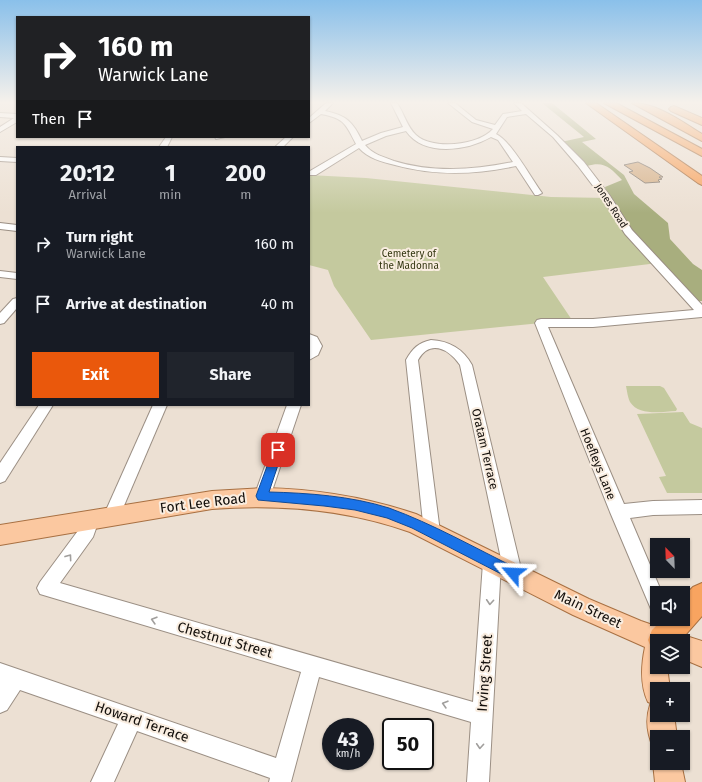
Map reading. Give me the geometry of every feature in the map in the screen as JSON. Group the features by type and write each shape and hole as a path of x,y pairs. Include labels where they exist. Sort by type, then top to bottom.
{"highway":[{"path":"644,139 702,181"},
{"path":"667,139 701,168"},
{"path":"679,139 702,152"},
{"path":"692,139 702,145"},
{"path":"690,609 702,596"},
{"path":"669,634 675,626"}],"main road":[{"name":"Fort Lee Road","path":"0,535 212,500 262,496 293,497 355,505 388,513 432,532 513,573"},
{"name":"Main Street","path":"513,573 581,607 639,633 650,636"},
{"name":"Main Street","path":"690,649 702,654"},
{"path":"668,770 670,782"}],"street":[{"path":"358,139 361,145 374,155 391,162 432,171 474,171 518,163"},
{"path":"313,173 339,156 374,139"},
{"path":"417,139 428,144 446,147 469,144 478,139"},
{"path":"501,139 538,193"},
{"name":"Jones Road","path":"558,139 581,164 607,198 628,232 702,312"},
{"path":"0,159 16,160"},
{"path":"0,226 16,228"},
{"path":"0,274 16,276"},
{"path":"0,320 16,302"},
{"name":"Hoefleys Lane","path":"650,587 541,323 593,323 702,312"},
{"path":"310,338 313,340 316,346 314,352 310,355"},
{"name":"Oratam Terrace","path":"432,532 412,360 421,347 434,344 453,349 463,359 466,365 513,573"},
{"path":"0,476 45,406"},
{"path":"101,518 159,406"},
{"path":"262,496 294,406"},
{"path":"618,512 653,508 702,507"},
{"name":"Chestnut Street","path":"101,518 87,532 46,588 482,715"},
{"name":"Irving Street","path":"478,782 492,563"},
{"path":"282,776 312,666"},
{"path":"0,703 8,676"},
{"name":"Howard Terrace","path":"8,676 132,719 282,776"},
{"path":"102,782 132,719"}],"green space":[{"path":"573,139 594,139 582,142 624,175 634,194 668,223 670,239 693,264 702,270 702,301 692,301 641,248 618,217 610,202 605,187 622,180 614,172 603,165 598,164 587,166 561,142"},
{"name":"Cemetery of the Madonna","path":"310,175 366,178 551,197 608,198 658,263 543,277 574,323 541,323 371,340 334,286 328,270 310,265"},
{"path":"626,386 660,386 664,388 677,409 676,411 651,412 639,409 630,402"},
{"path":"683,412 690,423 702,428 702,493 667,493 659,477 666,476 637,414"}],"building":[{"path":"638,162 663,177 659,177 662,179 658,180 660,182 645,183 629,172 633,171 624,165"}],"route":[{"path":"278,450 262,496 293,497 355,505 388,513 416,524 513,573"}]}
